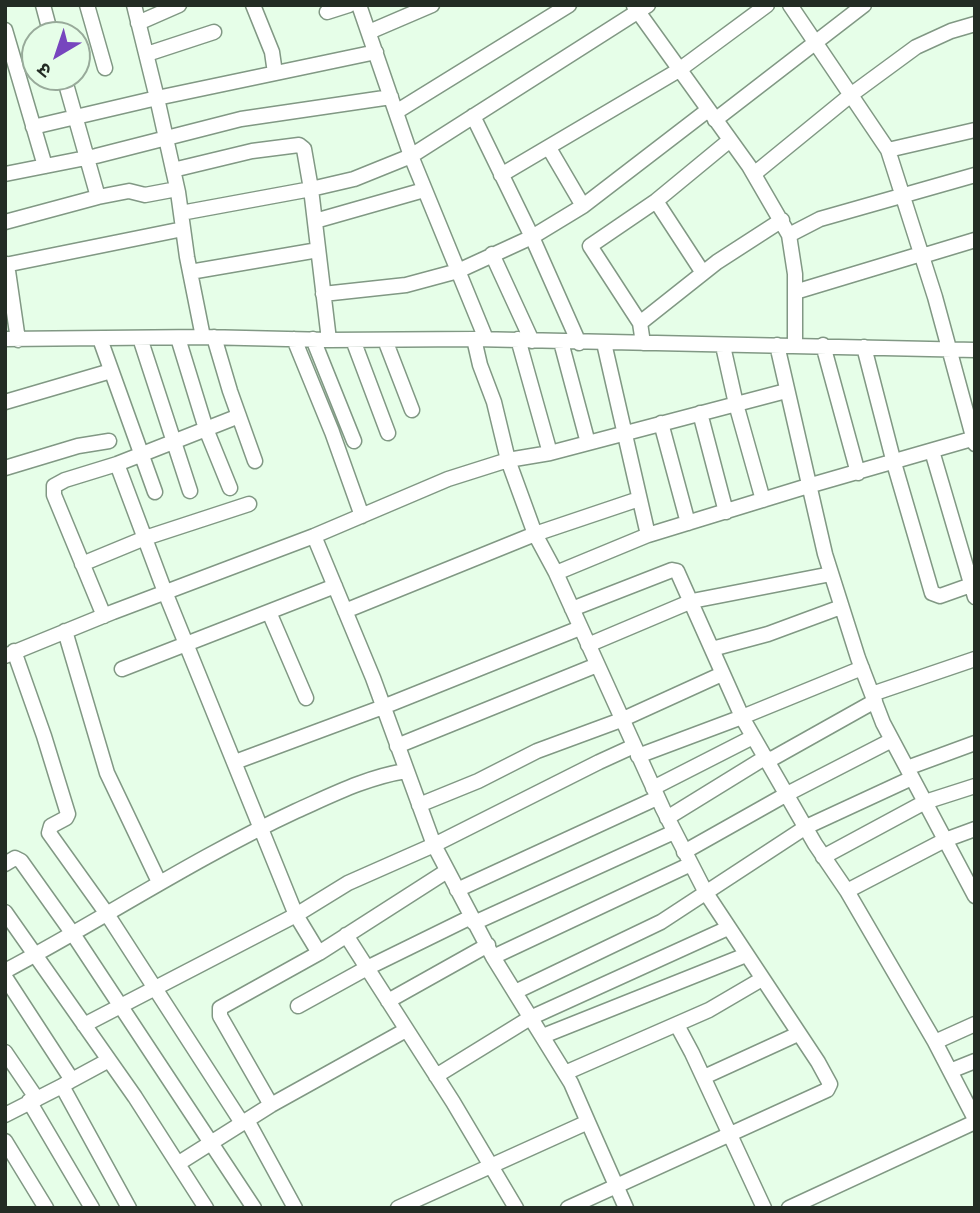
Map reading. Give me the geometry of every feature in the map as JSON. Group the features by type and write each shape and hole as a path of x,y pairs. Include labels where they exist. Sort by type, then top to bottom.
{"street":[{"path":"87,5 105,68"},
{"path":"134,5 158,97 177,189 190,272 209,337 255,461"},
{"path":"138,23 179,5"},
{"path":"253,5 272,52 275,73"},
{"path":"327,12 349,5"},
{"path":"359,5 411,156 458,271 480,339 480,365 494,402 508,460 535,534 556,573 621,720 687,858 728,928 830,1084 829,1088 585,1204 568,1208"},
{"path":"369,32 432,5"},
{"path":"5,174 86,158 241,119 393,105 569,5"},
{"path":"501,175 679,70 767,5"},
{"path":"556,573 648,535 808,486 974,440 922,255 888,150 790,5"},
{"path":"323,294 407,285 458,271 532,237 583,206 864,5"},
{"path":"181,214 311,189 354,178 411,156 640,8 679,70 754,174 789,235 795,274 795,345"},
{"path":"754,174 904,55 929,39 975,24"},
{"path":"5,30 9,60 45,166"},
{"path":"146,54 214,32"},
{"path":"33,127 158,97 376,52"},
{"path":"68,91 98,197"},
{"path":"473,116 532,237 579,343"},
{"path":"888,150 975,130"},
{"path":"643,343 640,323 590,248 656,201 730,141"},
{"path":"173,170 252,151 299,145 304,149 329,340"},
{"path":"549,148 583,206"},
{"path":"789,235 820,219 975,175"},
{"path":"5,222 98,197 130,191 145,195 177,189"},
{"path":"315,221 424,190"},
{"path":"656,201 703,273"},
{"path":"640,323 703,273 782,220"},
{"path":"183,229 6,265 12,340 209,337 329,340 480,339 975,350"},
{"path":"795,292 975,240"},
{"path":"190,272 318,250"},
{"path":"492,254 525,340 550,453"},
{"path":"140,338 190,491"},
{"path":"178,338 206,429 230,488"},
{"path":"100,339 155,492"},
{"path":"293,339 332,432 362,516"},
{"path":"313,339 354,441"},
{"path":"353,340 388,433"},
{"path":"384,340 412,410"},
{"path":"561,342 588,443"},
{"path":"604,343 648,535"},
{"path":"776,345 831,574 862,668 892,740 945,840 969,871 975,896"},
{"path":"823,345 858,472"},
{"path":"723,346 763,500"},
{"path":"864,347 932,593 940,596 973,591 932,451"},
{"path":"5,402 111,371"},
{"path":"295,1208 244,1121 50,832 51,827 68,814 44,736 10,653 314,537 448,479 508,460 550,453 786,391"},
{"path":"700,413 726,512"},
{"path":"104,616 52,489 65,480 117,464 239,416"},
{"path":"662,423 688,523"},
{"path":"5,468 78,446 109,441"},
{"path":"117,464 165,592 296,915 318,953"},
{"path":"345,611 535,534 639,499"},
{"path":"82,564 145,538 249,503"},
{"path":"314,537 383,707 434,845 473,920 565,1073 626,1208"},
{"path":"572,609 672,570 677,571 742,717 936,1042 975,1121 789,1208"},
{"path":"587,645 692,601 831,574"},
{"path":"122,669 335,586"},
{"path":"712,649 768,634 841,607"},
{"path":"269,612 306,698"},
{"path":"234,762 383,707 580,628"},
{"path":"65,631 107,773 159,882"},
{"path":"667,818 874,698 975,659"},
{"path":"397,746 597,665"},
{"path":"84,1025 296,915 348,883 434,845 599,762 742,717 862,668"},
{"path":"419,805 478,781 537,751 621,720 722,674"},
{"path":"457,890 655,793 753,737"},
{"path":"388,1001 687,858 788,794 892,740"},
{"path":"515,992 661,922 806,827 975,743"},
{"path":"5,971 261,827 355,784 406,771"},
{"path":"824,857 925,802 975,786"},
{"path":"846,891 945,840 975,829"},
{"path":"298,1006 367,968 674,832"},
{"path":"5,864 15,858 21,861 73,934 254,1208"},
{"path":"271,1105 219,1016 220,1008 318,953 447,871"},
{"path":"5,912 179,1163 206,1208"},
{"path":"436,1076 530,1017 728,928"},
{"path":"346,935 516,1208"},
{"path":"543,1036 746,955"},
{"path":"5,976 67,1083 129,1208"},
{"path":"565,1073 709,1010 762,979"},
{"path":"936,1042 975,1024"},
{"path":"677,1025 764,1208"},
{"path":"179,1163 271,1105 406,1030"},
{"path":"704,1077 799,1034"},
{"path":"5,1052 92,1208"},
{"path":"5,1115 109,1060"},
{"path":"950,1071 975,1060"},
{"path":"398,1208 588,1122"},
{"path":"5,1141 46,1208"}]}
